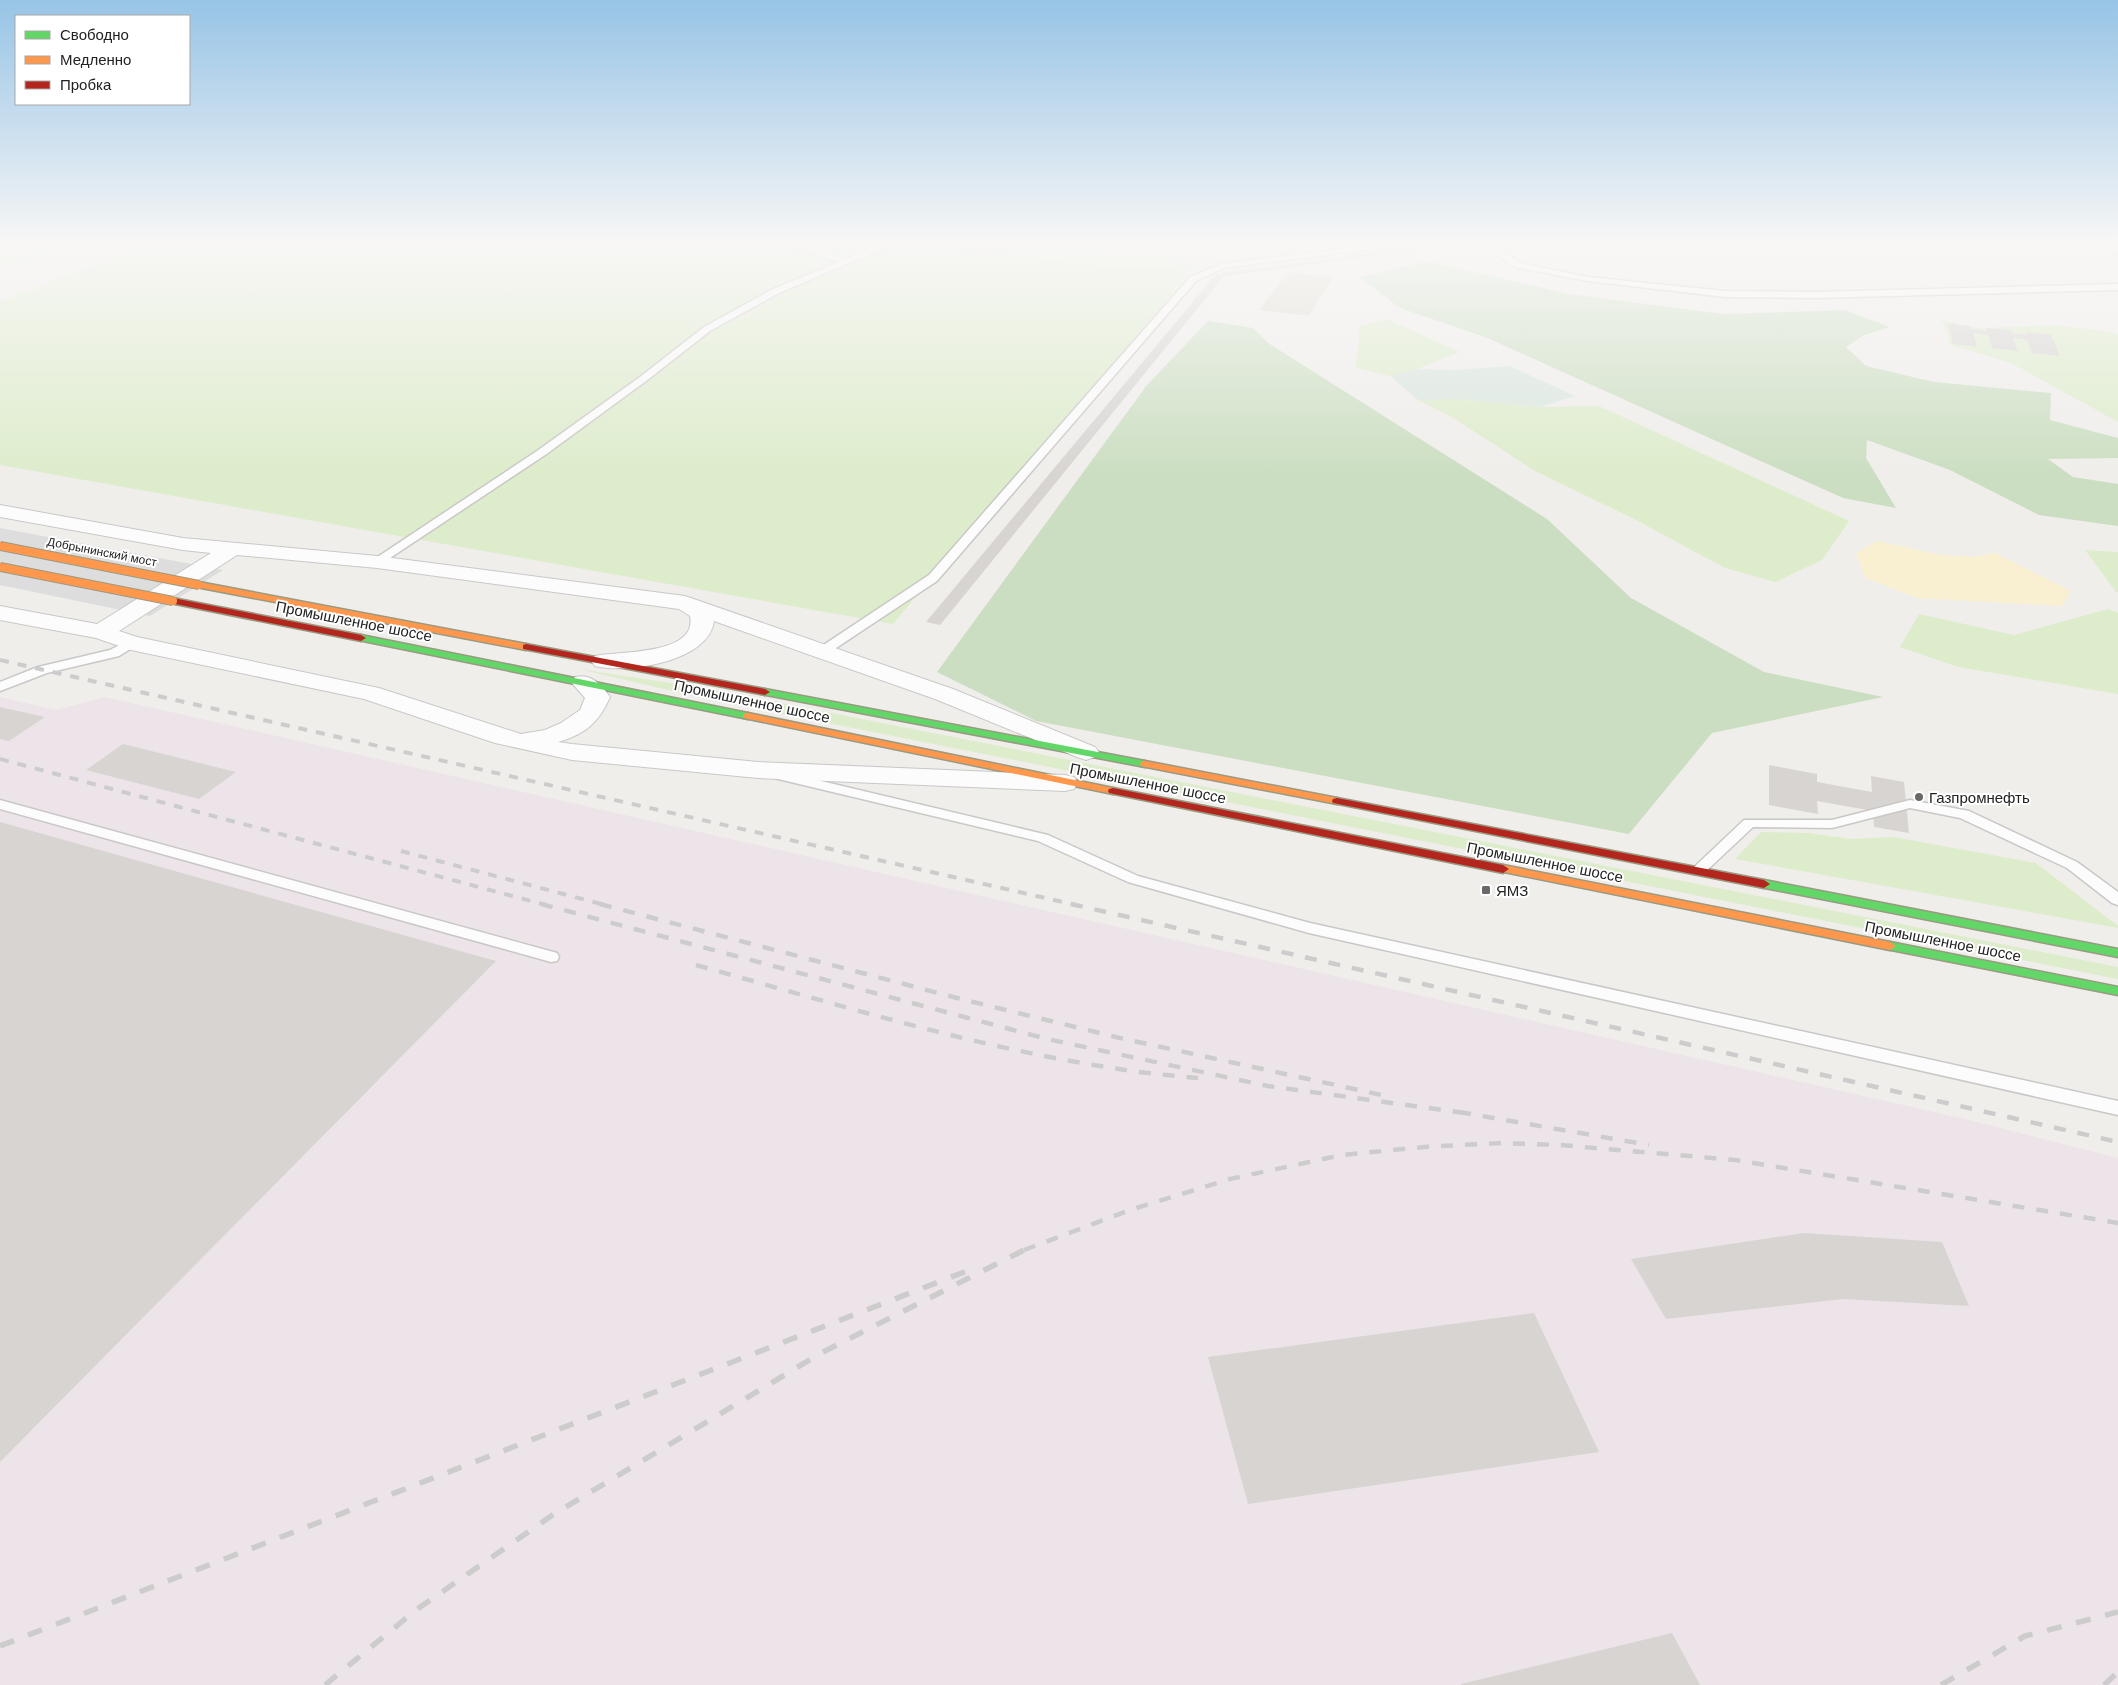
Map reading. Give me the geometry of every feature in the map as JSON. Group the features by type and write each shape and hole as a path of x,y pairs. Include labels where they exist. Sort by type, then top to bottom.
{"main road":[{"name":"Добрынинский мост","path":"0,546 199,585"},
{"name":"Промышленное шоссе","path":"0,566 583,682 1076,784 2118,991"},
{"name":"Промышленное шоссе","path":"199,585 1090,753 2118,953"}],"street":[{"path":"0,511 154,540 377,562 686,602 944,694 1090,753"},
{"path":"101,632 232,549"},
{"path":"603,661 642,659 675,650 692,641 701,630 703,620 700,610 686,602"},
{"path":"0,612 101,632 131,643 370,693 504,738 572,752 758,770 1076,784"},
{"path":"504,738 537,739 568,730 590,714 598,697 583,682"}],"lane":[{"path":"377,562 541,453 643,379 707,329 724,320"},
{"path":"823,651 933,578 1158,320"},
{"path":"0,687 43,670 114,652 131,643"},
{"path":"758,770 1042,838 1133,879 1309,928 2118,1108"},
{"path":"0,804 551,956"},
{"path":"1698,872 1749,823 1832,824 1910,804 1964,814 2072,865 2118,900"}],"shaded area":[{"path":"1510,366 1575,396 1540,407 1457,399 1418,400 1390,376 1417,369 1454,370"},
{"path":"0,697 56,710 105,697 1965,1119 2118,1158 2118,1685 0,1685"}],"green space":[{"path":"0,320 1150,320 893,624 0,465"},
{"path":"1388,320 1460,352 1417,369 1390,376 1356,368 1360,326"},
{"path":"1434,320 1870,320 1890,327 1864,335 1846,347 1866,366 1934,382 2051,393 2050,420 2118,438 2118,458 2048,459 2073,477 2118,484 2118,526 2039,515 1950,470 1867,440 1866,458 1896,508 1843,498 1485,337"},
{"path":"1941,320 1978,328 2056,325 2111,332 2118,335 2118,422 2011,363 1950,345 1947,331"},
{"path":"1208,321 1253,328 1268,343 1547,519 1631,598 1764,672 1883,697 1712,733 1629,834 1036,721 937,672 1147,385"},
{"path":"1457,399 1540,407 1599,406 1849,521 1822,560 1775,582 1725,568 1634,519 1535,471 1455,419 1418,400"},
{"path":"2085,550 2118,552 2118,592 2116,592"},
{"path":"2108,609 2118,613 2118,694 1958,667 1900,647 1919,614 2014,635"},
{"path":"579,669 710,689 2118,967 2118,979 702,698"},
{"path":"1761,832 1808,833 1851,839 1894,837 2036,863 2118,926 2118,928 1735,859"}],"sand":[{"path":"1877,541 1941,555 1974,557 1995,553 2071,591 2062,606 1917,598 1865,578 1856,553"}],"pier":[{"path":"0,528 223,570 150,616 0,585"}],"building":[{"path":"1178,320 1188,320 940,625 926,622"},
{"path":"1948,324 1970,326 1971,329 1987,331 1986,328 2011,330 2012,333 2026,335 2025,332 2051,335 2060,356 2032,353 2027,340 2013,338 2018,351 1992,348 1988,335 1973,333 1977,347 1953,344"},
{"path":"0,707 45,717 9,741 0,739"},
{"path":"123,744 236,772 199,799 86,770"},
{"path":"1769,765 1817,774 1817,782 1872,792 1871,776 1904,782 1909,833 1874,827 1873,811 1817,801 1818,814 1769,805"},
{"path":"0,822 496,961 0,1462"},
{"path":"1804,1233 1942,1242 1969,1306 1843,1299 1666,1319 1631,1259"},
{"path":"1534,1313 1599,1452 1248,1504 1208,1357"},
{"path":"1672,1633 1700,1685 1461,1685 1461,1684"}],"railway":[{"path":"0,660 1076,905"},
{"path":"0,759 546,905"},
{"path":"401,851 605,905"},
{"path":"541,904 1047,1039 1268,1086 1464,1113"},
{"path":"600,904 957,998 1120,1038 1386,1096"},
{"path":"1071,904 2118,1142"},
{"path":"696,965 896,1021 998,1046 1112,1068 1198,1078"},
{"path":"1459,1112 1464,1113"},
{"path":"1464,1113 1649,1145"},
{"path":"1024,1250 1130,1210 1230,1179 1342,1155 1424,1147 1501,1143 1560,1145 1735,1160 2118,1223"},
{"path":"325,1685 416,1610 554,1514 821,1353 1024,1250"},
{"path":"0,1646 972,1269"},
{"path":"1941,1685 2025,1636 2118,1612"},
{"path":"2104,1685 2118,1672"}],"traffic: fast":[{"path":"361,638 748,716"},
{"path":"765,692 1145,764"},
{"path":"1764,884 2118,953"},
{"path":"1890,946 2118,991"}],"traffic: slow":[{"path":"0,546 199,585"},
{"path":"0,567 173,601"},
{"path":"199,585 526,647"},
{"path":"748,716 1113,791"},
{"path":"1145,764 1337,801"},
{"path":"1503,869 1890,946"}],"traffic: jam":[{"path":"173,601 361,638"},
{"path":"526,647 765,692"},
{"path":"1113,791 1503,869"},
{"path":"1337,801 1764,884"}],"place":[{"name":"Газпромнефть","path":"1919,797"},
{"name":"ЯМЗ","path":"1486,890"}]}
